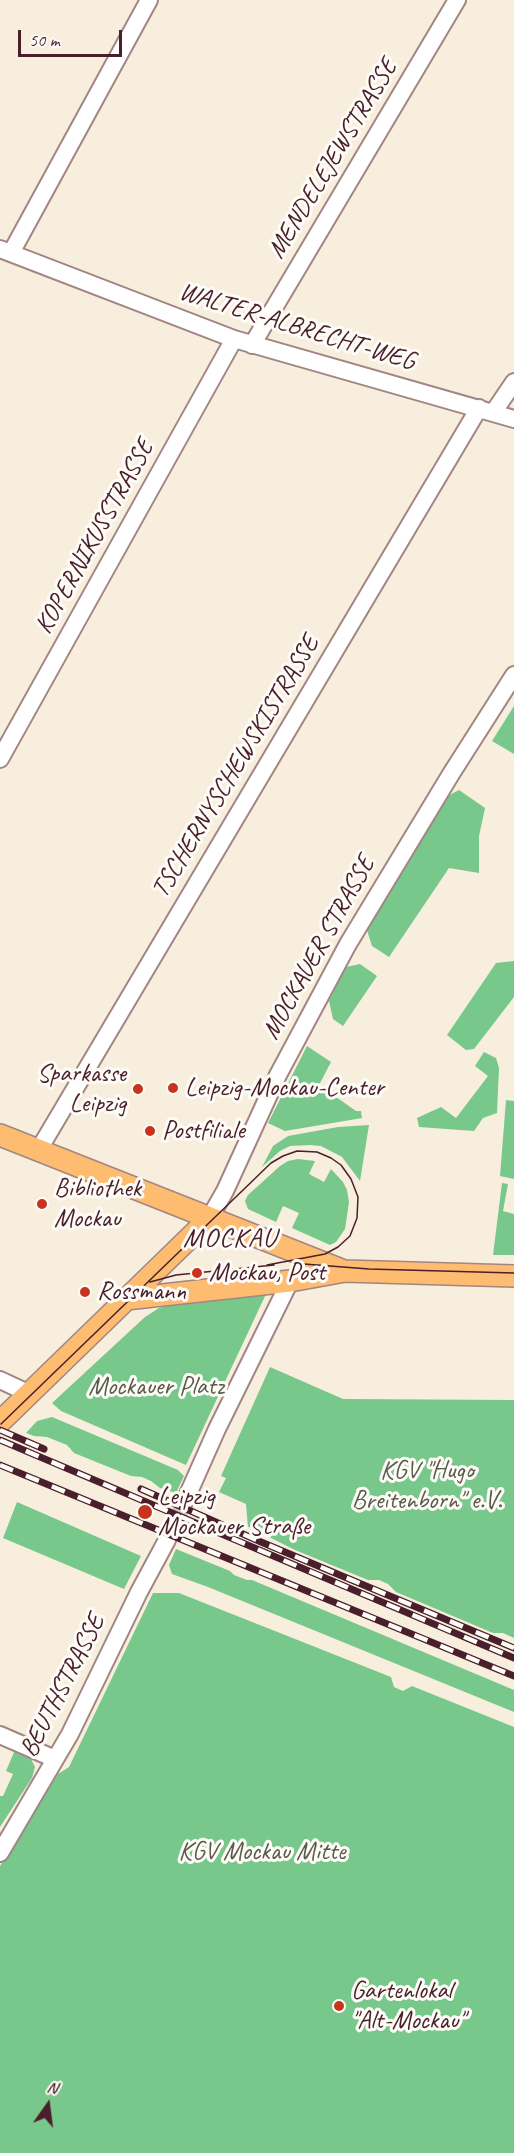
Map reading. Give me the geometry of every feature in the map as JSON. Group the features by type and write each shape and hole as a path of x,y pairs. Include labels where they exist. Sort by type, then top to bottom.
{"main road":[{"path":"0,1135 345,1271"},
{"name":"MOCKAUER STRASSE","path":"0,1422 132,1298 209,1219"},
{"path":"132,1298 290,1281 345,1271 514,1276"}],"street":[{"path":"6,251 149,0"},
{"name":"MENDELEJEWSTRASSE","path":"252,345 457,0"},
{"name":"WALTER-ALBRECHT-WEG","path":"6,251 252,345 514,419"},
{"name":"KOPERNIKUSSTRASSE","path":"0,759 234,339"},
{"name":"TSCHERNYSCHEWSKISTRASSE","path":"38,1151 486,411 514,382"},
{"name":"MOCKAUER STRASSE","path":"209,1219 228,1185 278,1075 348,944 514,675"},
{"path":"185,1501 217,1429 290,1281"},
{"path":"0,1380 30,1394"},
{"name":"BEUTHSTRASSE","path":"0,1853 70,1734 167,1540"},
{"path":"0,1735 55,1759"}],"green space":[{"path":"514,706 514,754 492,741"},
{"path":"459,790 485,808 479,836 479,873 449,868 389,957 372,946 366,927 444,798"},
{"path":"514,961 514,997 474,1049 466,1050 447,1035 496,963"},
{"path":"360,964 377,976 343,1026 333,1019 329,1001 346,967"},
{"path":"307,1046 331,1062 319,1085 356,1111 361,1111 362,1118 285,1131 268,1123"},
{"path":"484,1052 496,1058 499,1068 497,1113 483,1118 474,1131 419,1127 417,1118 441,1107 456,1118 488,1076 475,1066"},
{"path":"506,1100 514,1101 514,1179 500,1176"},
{"path":"369,1125 360,1181 342,1157 321,1146 290,1146 280,1151 262,1167 273,1146 288,1136 338,1127"},
{"path":"298,1159 315,1161 309,1174 324,1182 331,1169 347,1190 349,1202 345,1229 336,1242 330,1245 292,1228 299,1213 283,1206 276,1222 248,1209 245,1201 248,1195 280,1166"},
{"path":"502,1183 508,1184 503,1211 514,1214 514,1255 493,1255"},
{"name":"Mockauer Platz","path":"266,1294 186,1465 61,1411 52,1403 145,1317 159,1308 178,1303"},
{"name":"KGV \"Hugo Breitenborn\" e.V.","path":"270,1367 343,1399 514,1400 514,1638 503,1633 493,1633 396,1592 388,1584 379,1580 368,1580 295,1550 271,1538 266,1532 248,1527 246,1504 219,1492 226,1478 221,1476"},
{"path":"52,1417 178,1470 184,1476 176,1493 160,1488 142,1477 131,1476 74,1453 67,1445 47,1437 26,1433 37,1421"},
{"path":"17,1502 141,1556 124,1589 3,1538"},
{"path":"176,1549 514,1690 514,1712 172,1574 169,1565"},
{"name":"KGV Mockau Mitte","path":"153,1593 179,1593 391,1677 394,1687 403,1691 412,1686 514,1727 514,2153 0,2153 0,1866 58,1774 69,1767"},
{"path":"15,1750 30,1757 35,1767 32,1778 0,1827 0,1796 3,1796 13,1774 6,1771"}],"tunnel":[{"path":"167,1540 185,1501"}],"tram line":[{"path":"1,1424 271,1163 297,1151 317,1152 331,1158 341,1165 351,1179 358,1197 357,1218 350,1236 338,1247 325,1254 267,1265"},
{"path":"304,1264 369,1269 514,1273"},
{"path":"150,1282 176,1275 274,1265"}],"railway":[{"path":"0,1430 44,1449"},
{"path":"0,1440 514,1658"},
{"path":"0,1465 514,1676"},
{"path":"141,1489 514,1648"}],"place":[{"name":"Leipzig-Mockau-Center","path":"173,1088"},
{"name":"Sparkasse Leipzig","path":"138,1089"},
{"name":"Postfiliale","path":"150,1131"},
{"name":"Bibliothek Mockau","path":"42,1204"},
{"name":"Mockau, Post","path":"197,1273"},
{"name":"Rossmann","path":"85,1292"},
{"name":"Leipzig Mockauer Straße","path":"145,1512"},
{"name":"Gartenlokal \"Alt-Mockau\"","path":"339,2006"}],"district":[{"name":"MOCKAU","path":"230,1239"}]}
